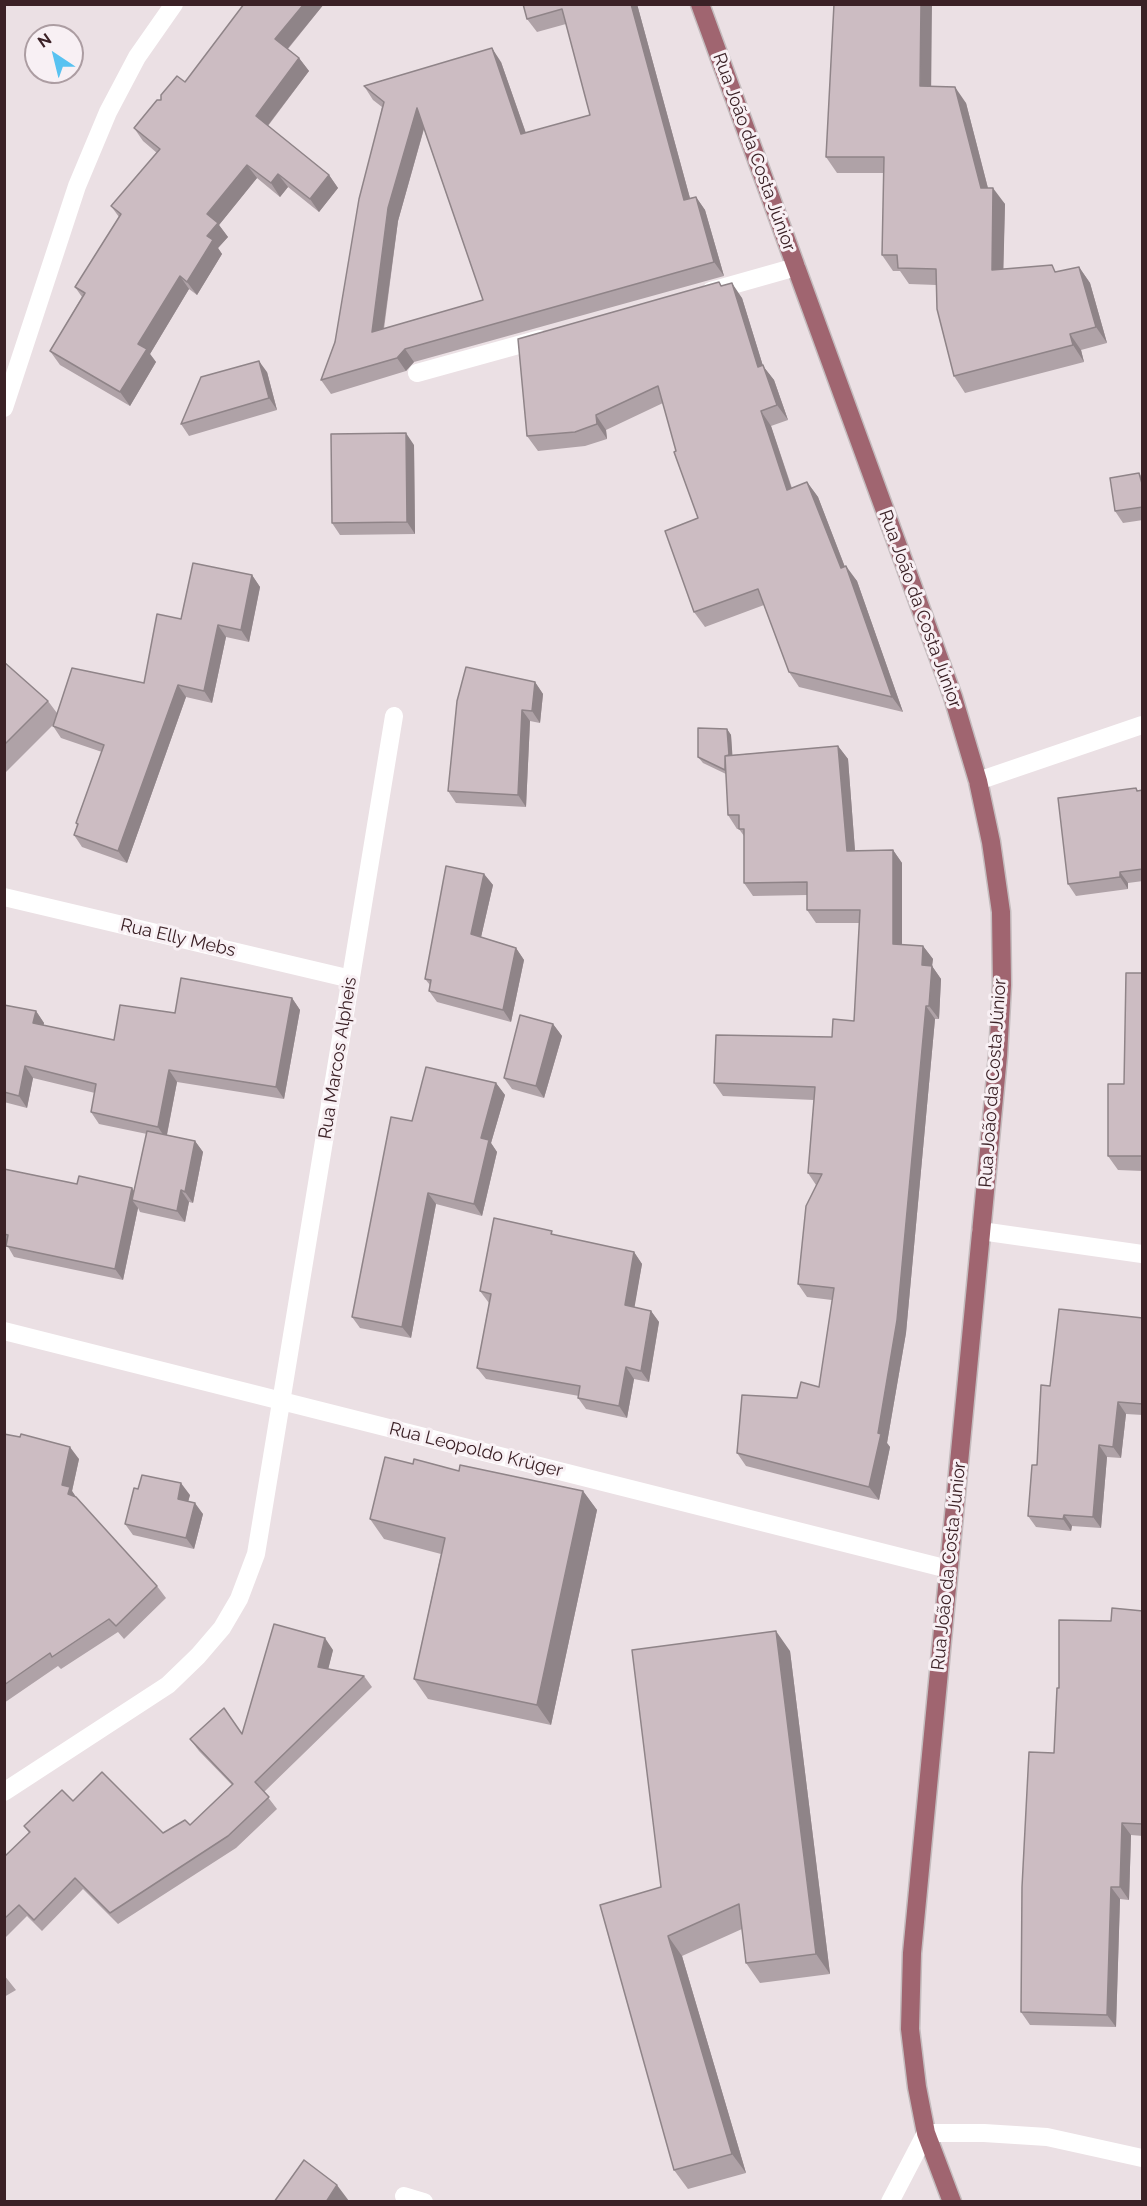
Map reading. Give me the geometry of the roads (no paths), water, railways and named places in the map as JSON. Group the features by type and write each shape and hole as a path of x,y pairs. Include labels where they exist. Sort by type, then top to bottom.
{"main road":[{"name":"Rua João da Costa Júnior","path":"700,4 952,697 978,781 992,842 1001,912 1002,985 999,1056 912,1953 910,2029 916,2087 926,2133 952,2202"}],"street":[{"path":"4,408 77,186 104,122 137,57 174,4"},
{"path":"693,296 796,267"},
{"path":"417,373 555,335"},
{"name":"Rua Marcos Alpheis","path":"4,1792 168,1685 198,1656 222,1628 239,1599 256,1554 394,716"},
{"path":"978,781 1143,724"},
{"name":"Rua Elly Mebs","path":"4,897 351,979"},
{"path":"981,1231 1143,1254"},
{"name":"Rua Leopoldo Krüger","path":"4,1331 948,1569"},
{"path":"890,2202 926,2133 984,2133 1047,2137 1143,2158"},
{"path":"404,2196 424,2202"}]}
